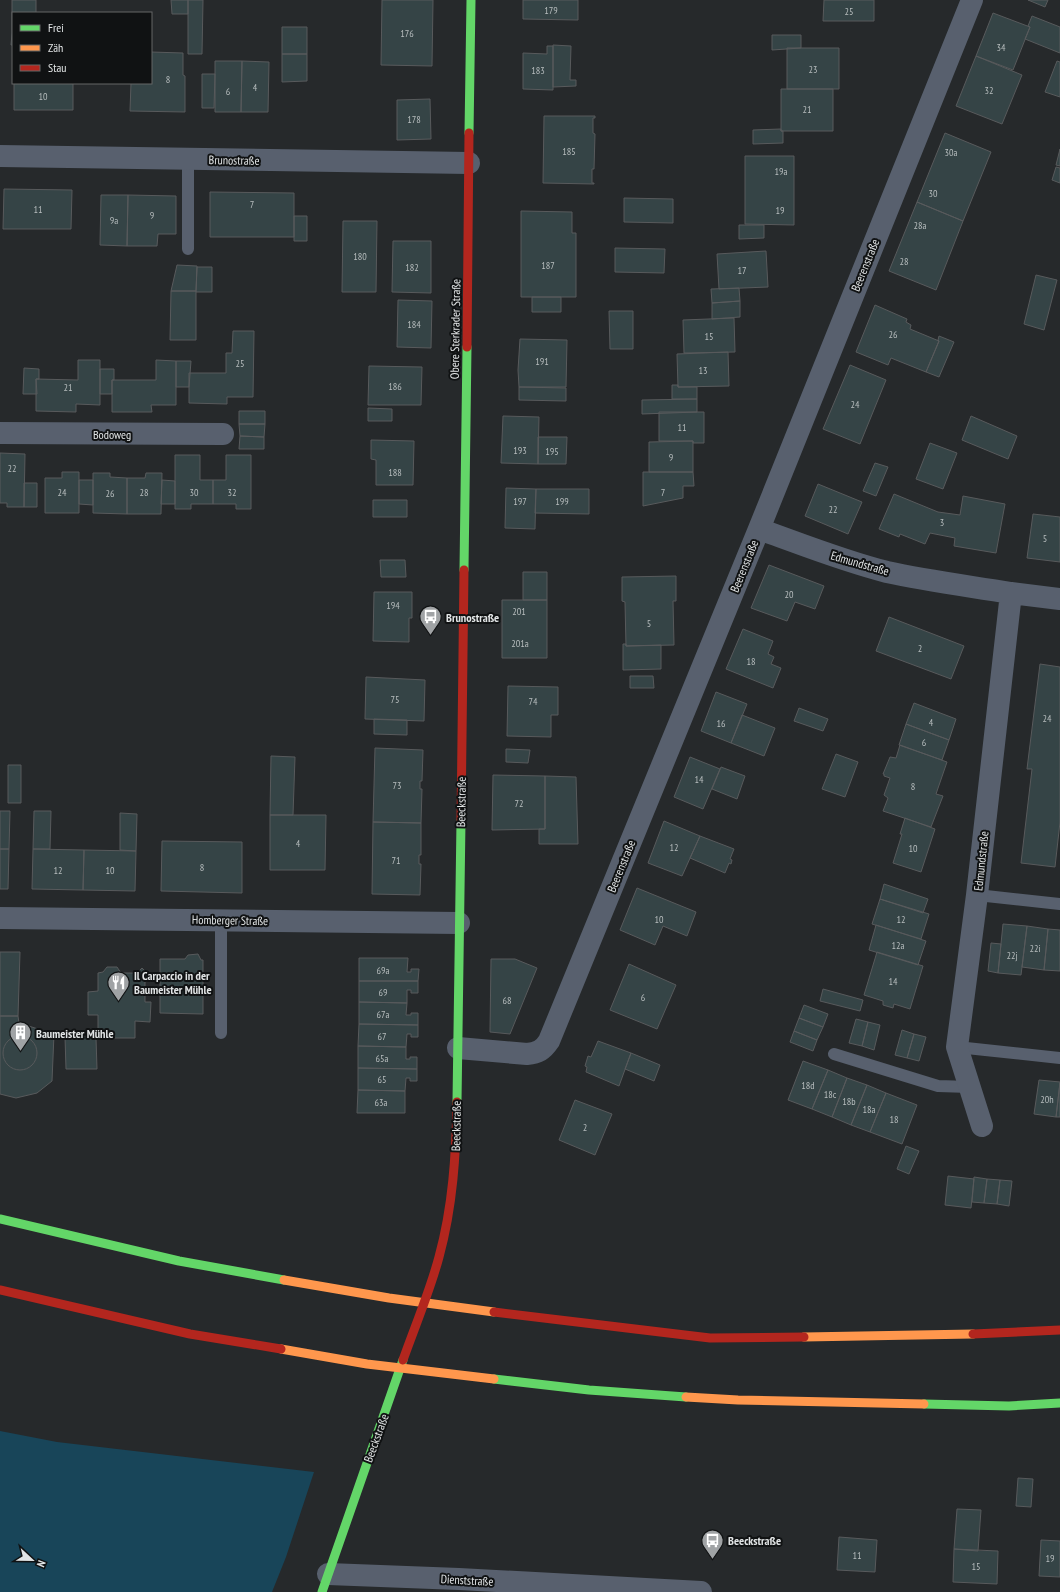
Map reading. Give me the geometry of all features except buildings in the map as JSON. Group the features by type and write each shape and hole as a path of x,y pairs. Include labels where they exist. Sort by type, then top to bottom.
{"main road":[{"name":"Obere Sterkrader Straße","path":"463,658 471,0"},
{"name":"Beeckstraße","path":"325,1583 436,1266 447,1228 456,1155 463,658"},
{"path":"0,1219 180,1261 389,1298 710,1338 986,1334 1060,1330"},
{"path":"0,1290 190,1334 367,1364 589,1390 738,1400 1009,1406 1060,1403"}],"street":[{"name":"Beerenstraße","path":"458,1048 526,1054 536,1053 544,1049 549,1041 759,529 972,0"},
{"name":"Brunostraße","path":"0,156 469,164"},
{"name":"Bodoweg","path":"0,433 223,434"},
{"name":"Edmundstraße","path":"759,529 849,561 887,572 1011,593 1060,599"},
{"name":"Edmundstraße","path":"982,1126 957,1047 977,895 1011,593"},
{"name":"Homberger Straße","path":"0,918 459,923"},
{"name":"Dienststraße","path":"325,1583 701,1592"}],"lane":[{"path":"188,159 188,249"},
{"path":"977,895 1060,904"},
{"path":"221,920 221,1033"},
{"path":"957,1047 1060,1058"},
{"path":"834,1054 938,1086 970,1087"}],"shaded area":[{"path":"0,1431 57,1442 314,1472 286,1557 272,1592 0,1592"}],"traffic: fast":[{"path":"469,133 471,0"},
{"path":"464,570 467,347"},
{"path":"457,1102 461,821"},
{"path":"0,1219 179,1261 284,1280"},
{"path":"322,1592 403,1360"},
{"path":"494,1379 589,1390 686,1397"},
{"path":"924,1404 1009,1406 1060,1403"}],"traffic: slow":[{"path":"284,1280 389,1298 494,1312"},
{"path":"804,1337 973,1334"},
{"path":"281,1349 367,1364 494,1379"},
{"path":"686,1397 738,1400 924,1404"}],"traffic: jam":[{"path":"467,347 469,133"},
{"path":"461,821 464,570"},
{"path":"403,1360 431,1283 448,1219 453,1180 457,1102"},
{"path":"0,1290 190,1334 281,1349"},
{"path":"494,1312 710,1338 804,1337"},
{"path":"973,1334 1060,1330"}],"place":[{"name":"Brunostraße","path":"430,636"},
{"name":"Il Carpaccio in der Baumeister Mühle","path":"118,1002"},
{"name":"Baumeister Mühle","path":"20,1052"},
{"name":"Beeckstraße","path":"712,1560"}]}
